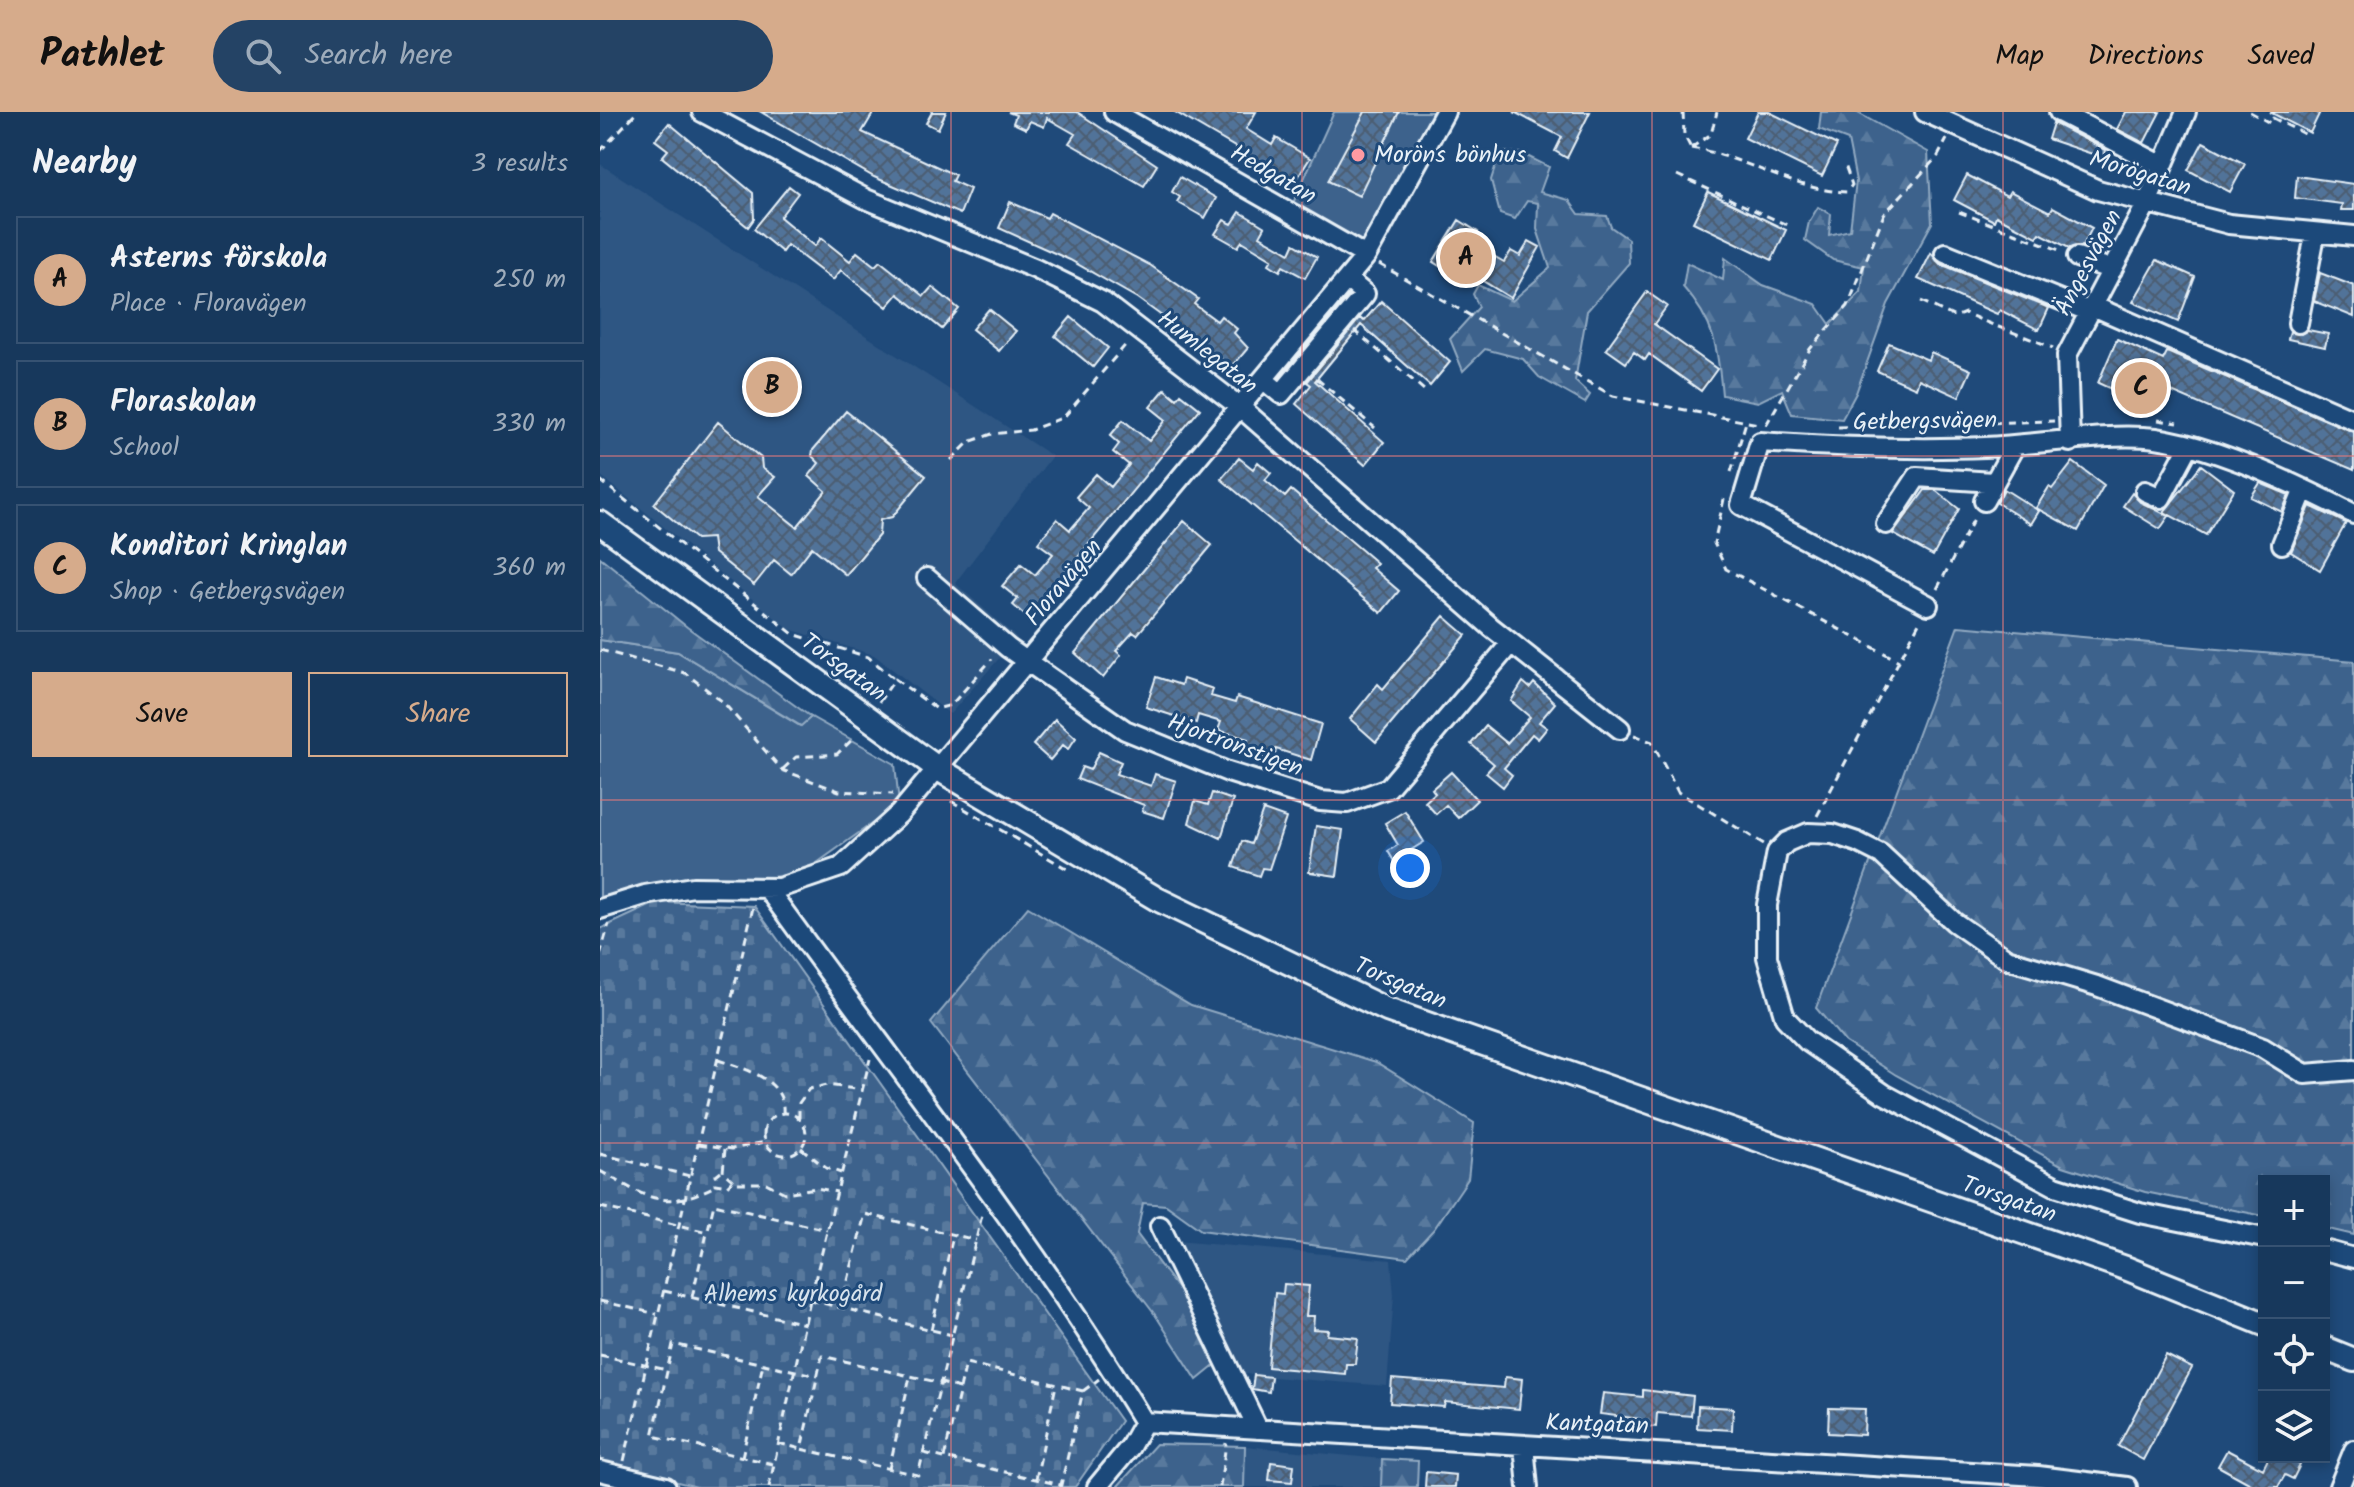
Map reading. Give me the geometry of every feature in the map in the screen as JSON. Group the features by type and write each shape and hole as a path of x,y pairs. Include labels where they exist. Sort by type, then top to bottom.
{"main road":[{"name":"Torsgatan","path":"600,523 928,783 1157,899 1387,1010 2128,1269 2258,1322"},
{"path":"2330,1350 2354,1360"}],"street":[{"name":"Humlegatan","path":"702,112 866,199 1050,275 1103,302 1241,408 1511,643 1620,729"},
{"name":"Hedgatan","path":"1114,112 1366,256"},
{"name":"Floravägen","path":"607,907 693,887 779,888 841,867 928,783 1366,256 1445,112"},
{"name":"Morögatan","path":"1925,112 2098,190 2229,224 2315,235 2354,236"},
{"path":"2059,112 2163,166"},
{"name":"Ängesvägen","path":"2070,442 2067,355 2147,203 2186,112"},
{"path":"2298,323 2315,235"},
{"path":"1945,253 2092,309 2354,420"},
{"path":"2077,257 2112,270"},
{"path":"1264,380 1281,394 1365,294 1347,279"},
{"name":"Getbergsvägen","path":"1928,605 1741,505 1760,442 1832,447 2015,445 2154,438 2189,446 2304,489 2354,514"},
{"path":"1984,501 2015,445"},
{"path":"2145,491 2161,498 2189,446"},
{"path":"1886,524 1917,477 1993,482"},
{"path":"2282,544 2304,489"},
{"name":"Hjortronstigen","path":"927,578 1008,648 1125,730 1228,772 1320,801 1347,803 1388,788 1511,643"},
{"path":"2258,1237 2140,1213 2055,1186 1988,1153 1884,1094 1807,1041 1785,1018 1767,957 1767,905 1777,852 1787,842 1808,833 1833,834 1881,854 1954,922 2007,959 2097,986 2252,1044 2305,1074 2354,1070"},
{"path":"762,888 989,1189 1096,1344 1144,1422 1130,1447 1097,1487"},
{"path":"1160,1226 1258,1429"},
{"path":"2330,1252 2354,1258"},
{"name":"Kantgatan","path":"1144,1422 2038,1476 2127,1487"},
{"path":"1524,1446 1528,1487"},
{"path":"2339,1487 2354,1450"},
{"path":"600,1471 666,1487"}],"path":[{"path":"600,151 637,112"},
{"path":"1683,112 1684,135 1691,148"},
{"path":"1691,148 1711,134 1717,112"},
{"path":"2250,112 2270,123 2273,118 2306,135"},
{"path":"1766,425 1810,349 1848,306 1884,214 1938,156 1954,125"},
{"path":"1691,148 1720,152 1819,191 1847,192 1852,185 1844,162"},
{"path":"1677,175 1789,226"},
{"path":"1959,212 2077,257"},
{"path":"1366,256 1613,396"},
{"path":"1921,301 1955,317 1965,313 2000,329 2009,328 2067,355"},
{"path":"1343,320 1424,390"},
{"path":"951,460 969,442 992,434 1031,430 1064,417 1138,330"},
{"path":"1304,367 1375,428"},
{"path":"1729,480 1746,422"},
{"path":"600,480 793,634 868,657 937,709 951,705 995,656 1008,648"},
{"path":"1725,494 1714,543 1726,569 1899,661"},
{"path":"1808,833 1984,501"},
{"path":"600,650 685,673 723,702 782,770 839,791 928,783 1081,877"},
{"path":"880,699 895,679"},
{"path":"1620,729 1652,742 1678,792 1777,852"},
{"path":"782,770 796,757 837,754 855,734 867,740"},
{"path":"620,1476 717,1060 762,888"},
{"path":"600,955 607,907"},
{"path":"769,1487 810,1300 876,1039"},
{"path":"717,1060 766,1080 783,1101 783,1113"},
{"path":"765,1142 780,1155 794,1153 801,1148 806,1130 799,1118 799,1103 809,1089 827,1085 863,1090"},
{"path":"765,1142 768,1122 783,1113 799,1118"},
{"path":"698,1143 725,1149 765,1142"},
{"path":"801,1148 826,1168 842,1173"},
{"path":"717,1185 714,1179 723,1170 725,1149"},
{"path":"600,1154 690,1176"},
{"path":"723,1170 732,1181 766,1183 785,1193 816,1188 837,1192"},
{"path":"600,1171 644,1197 685,1198 717,1185 727,1186 732,1181"},
{"path":"778,1443 918,1475 989,1189"},
{"path":"692,1297 714,1204 828,1230"},
{"path":"600,1207 708,1232"},
{"path":"841,1308 865,1214 976,1240"},
{"path":"931,1330 953,1235"},
{"path":"663,1290 805,1324"},
{"path":"810,1300 952,1335"},
{"path":"600,1301 657,1314"},
{"path":"773,1464 653,1436 673,1344 818,1376"},
{"path":"600,1355 667,1370"},
{"path":"801,1449 822,1356 960,1388"},
{"path":"924,1453 944,1458 1036,1479 1061,1486 1083,1391 966,1363 944,1458"},
{"path":"742,1457 763,1364"},
{"path":"889,1469 910,1377"},
{"path":"1036,1479 1056,1384"},
{"path":"1220,1487 1226,1427"}],"shaded area":[{"path":"600,164 1052,456 955,583 1017,638 950,714 874,655 789,629 600,475"},
{"path":"1176,1241 1391,1260 1394,1295 1387,1386 1272,1377 1269,1392 1252,1389 1254,1375 1237,1373"},
{"path":"1245,1446 1382,1459 1381,1487 1244,1487"}],"green space":[{"path":"1334,112 1445,112 1366,256 1289,212"},
{"path":"1821,112 1856,112 1928,152 1932,223 1888,304 1856,393 1842,419 1792,414 1782,390 1758,402 1722,395 1713,337 1702,312 1683,287 1687,263 1723,280 1725,258 1763,285 1816,304 1830,324 1861,292 1864,267 1833,260 1805,240 1809,222 1818,207 1831,214 1829,235 1850,230 1856,181 1848,140 1819,129"},
{"path":"1500,152 1521,153 1549,167 1540,192 1569,200 1579,214 1607,216 1611,227 1628,239 1629,263 1587,311 1575,381 1590,395 1585,403 1539,377 1523,359 1485,349 1463,371 1450,339 1479,307 1473,294 1478,285 1512,301 1550,268 1537,229 1538,203 1527,201 1515,219 1500,214 1491,180"},
{"path":"600,557 687,627 811,717 801,726 678,652 600,640"},
{"path":"1958,626 2354,661 2354,1235 2330,1229 2330,1175 2258,1175 2258,1215 2145,1192 2063,1166 1896,1075 1845,1042 1816,1008"},
{"path":"600,640 678,652 800,726 811,717 895,764 899,804 803,873 765,878 696,878 643,886 600,899"},
{"name":"Alhems kyrkogård","path":"658,902 754,906 1121,1421 1075,1487 697,1487 600,1462 600,929"},
{"path":"1028,907 1191,1005 1376,1062 1474,1123 1468,1179 1434,1229 1407,1258 1201,1230 1166,1205 1143,1203 1137,1234 1183,1296 1218,1363 1197,1380 1156,1316 931,1023"},
{"path":"1156,1444 1245,1446 1244,1487 1117,1487"},
{"path":"1382,1459 1418,1461 1417,1487 1381,1487"}],"building":[{"path":"761,112 874,112 862,132 955,175 952,181 970,189 960,214 874,177"},
{"path":"932,112 946,112 938,129 926,123"},
{"path":"1008,112 1077,112 1157,165 1144,186 1069,143 1075,134 1047,118 1044,127 1030,121 1026,129 1013,123 1016,115"},
{"path":"1175,112 1256,112 1246,129 1272,145 1276,138 1310,158 1295,182"},
{"name":"Moröns bönhus","path":"1365,112 1399,112 1359,196 1328,181"},
{"path":"1514,112 1590,112 1567,158 1555,151 1562,137"},
{"path":"1758,112 1769,112 1837,145 1822,176 1745,138"},
{"path":"2126,112 2160,112 2144,143 2117,129"},
{"path":"2270,112 2320,112 2310,133"},
{"path":"669,123 753,193 754,219 748,227 662,157 668,150 655,140"},
{"path":"2053,123 2106,150 2104,158 2048,139"},
{"path":"2203,142 2245,164 2230,192 2188,170"},
{"path":"1967,175 2007,196 2010,191 2050,212 2053,207 2092,228 2083,246 2069,248 2040,233 2037,237 1996,216 1994,221 1954,200"},
{"path":"2297,176 2354,184 2354,210 2341,210 2342,204 2295,198"},
{"path":"1180,177 1216,198 1205,218 1177,202 1180,197 1172,192"},
{"path":"789,186 798,193 780,217 815,246 821,238 850,261 857,252 875,266 880,261 924,296 932,287 959,309 942,329 898,294 887,307 841,270 833,280 787,245 782,252 754,229"},
{"path":"1708,192 1786,230 1772,260 1693,222"},
{"path":"1010,202 1047,218 1050,213 1150,265 1198,299 1194,304 1217,321 1221,316 1237,329 1234,333 1248,348 1232,367 1137,298 1070,260 999,228"},
{"path":"1240,212 1265,227 1260,236 1290,253 1294,244 1317,257 1305,278 1283,266 1280,271 1269,264 1272,259 1242,241 1238,247 1215,234 1224,220 1232,224"},
{"path":"1459,220 1478,232 1471,243 1504,262 1511,251 1520,256 1529,241 1540,247 1511,298 1458,266 1454,265 1449,272 1433,262"},
{"path":"1931,253 1940,264 2049,308 2039,330 2000,310 1997,314 1918,279"},
{"path":"2157,260 2195,277 2178,322 2133,302"},
{"path":"2320,273 2354,286 2354,317 2314,301"},
{"path":"1647,292 1667,306 1654,324 1717,369 1701,391 1649,354 1645,360 1634,352 1626,363 1606,349"},
{"path":"1381,301 1450,362 1430,386 1361,325 1315,381 1384,442 1365,465 1296,404 1311,385 1307,382 1360,318 1364,321"},
{"path":"989,309 1016,331 999,351 972,329"},
{"path":"1071,317 1108,348 1093,367 1055,336"},
{"path":"2308,330 2328,334 2325,347 2288,339 2290,331 2301,334"},
{"path":"2117,339 2163,360 2167,352 2354,432 2354,470 2153,384 2144,404 2098,383"},
{"path":"1889,343 1928,360 1931,352 1971,370 1959,397 1919,379 1916,388 1877,371"},
{"path":"1165,389 1177,399 1181,394 1200,409 1028,618 1013,605 1018,599 1002,586 1021,564 1035,575 1053,554 1038,543 1057,519 1070,530 1089,508 1076,497 1096,474 1111,487 1129,465 1113,452 1119,444 1110,436 1123,420 1149,441 1166,420 1150,407"},
{"path":"846,411 926,476 892,517 880,520 879,535 846,575 812,547 791,574 774,560 754,585 714,553 712,538 696,539 654,504 718,422 761,458 762,468 775,477 758,496 797,527 826,491 809,476 819,463 812,456 813,450"},
{"path":"1239,458 1253,469 1258,462 1271,473 1265,480 1285,497 1291,490 1377,563 1372,568 1399,591 1381,613 1221,479"},
{"path":"2073,462 2104,485 2078,531 2036,508 2049,487 2052,489"},
{"path":"2201,465 2234,490 2206,535 2164,512"},
{"path":"2260,483 2289,495 2282,512 2251,497"},
{"path":"2004,489 2039,511 2031,524 1997,503"},
{"path":"1925,490 1935,490 1959,509 1933,556 1893,534"},
{"path":"2132,493 2140,502 2169,516 2160,529 2123,506"},
{"path":"2310,506 2346,523 2320,570 2291,552"},
{"path":"1184,521 1212,545 1137,635 1133,632 1116,651 1121,655 1103,678 1075,653"},
{"path":"1444,616 1466,635 1376,742 1350,719 1378,684 1383,689"},
{"path":"1156,677 1181,685 1183,679 1213,689 1211,696 1235,703 1237,697 1321,724 1311,760 1276,749 1274,761 1245,754 1248,739 1218,730 1221,722 1198,715 1196,723 1146,707"},
{"path":"1523,682 1530,688 1534,683 1555,703 1539,722 1547,728 1538,739 1532,734 1504,768 1512,775 1503,787 1486,773 1494,764 1471,744 1486,726 1507,743 1530,717 1511,701"},
{"path":"1055,719 1076,738 1068,749 1063,745 1050,760 1033,745"},
{"path":"1099,752 1121,762 1116,774 1151,786 1155,774 1176,781 1164,818 1142,811 1144,805 1077,779 1082,767 1090,770"},
{"path":"1451,772 1477,800 1458,818 1446,805 1436,814 1425,802 1435,793 1432,789"},
{"path":"1212,793 1233,800 1221,838 1189,823 1195,801 1208,805"},
{"path":"1263,810 1286,818 1269,869 1262,868 1259,876 1233,867 1242,841 1251,844"},
{"path":"1405,811 1424,842 1406,853 1410,860 1398,868 1388,851 1398,845 1385,823"},
{"path":"1316,826 1343,830 1337,876 1309,872"},
{"path":"1284,1284 1309,1286 1306,1316 1314,1316 1313,1329 1328,1330 1327,1335 1358,1338 1355,1364 1346,1364 1345,1374 1268,1367 1275,1293 1283,1294"},
{"path":"2166,1355 2192,1368 2143,1460 2118,1446"},
{"path":"1254,1375 1271,1377 1269,1392 1252,1389"},
{"path":"1505,1377 1522,1379 1519,1409 1445,1402 1444,1407 1390,1403 1392,1379 1504,1388"},
{"path":"1643,1390 1693,1396 1691,1416 1657,1413 1656,1427 1640,1425 1640,1419 1600,1414 1603,1393 1643,1397"},
{"path":"1698,1406 1733,1408 1732,1430 1697,1428"},
{"path":"1829,1408 1865,1409 1864,1435 1828,1433"},
{"path":"2227,1450 2263,1469 2266,1463 2300,1465 2293,1479 2285,1475 2278,1487 2256,1487 2218,1466"},
{"path":"1271,1462 1294,1465 1292,1482 1269,1480"},
{"path":"1426,1472 1456,1475 1455,1487 1425,1487"}],"place":[{"name":"Moröns bönhus","path":"1358,155"},
{"name":"Asterns förskola","path":"1466,258"},
{"name":"Floraskolan","path":"772,387"},
{"name":"Konditori Kringlan","path":"2141,388"}]}
